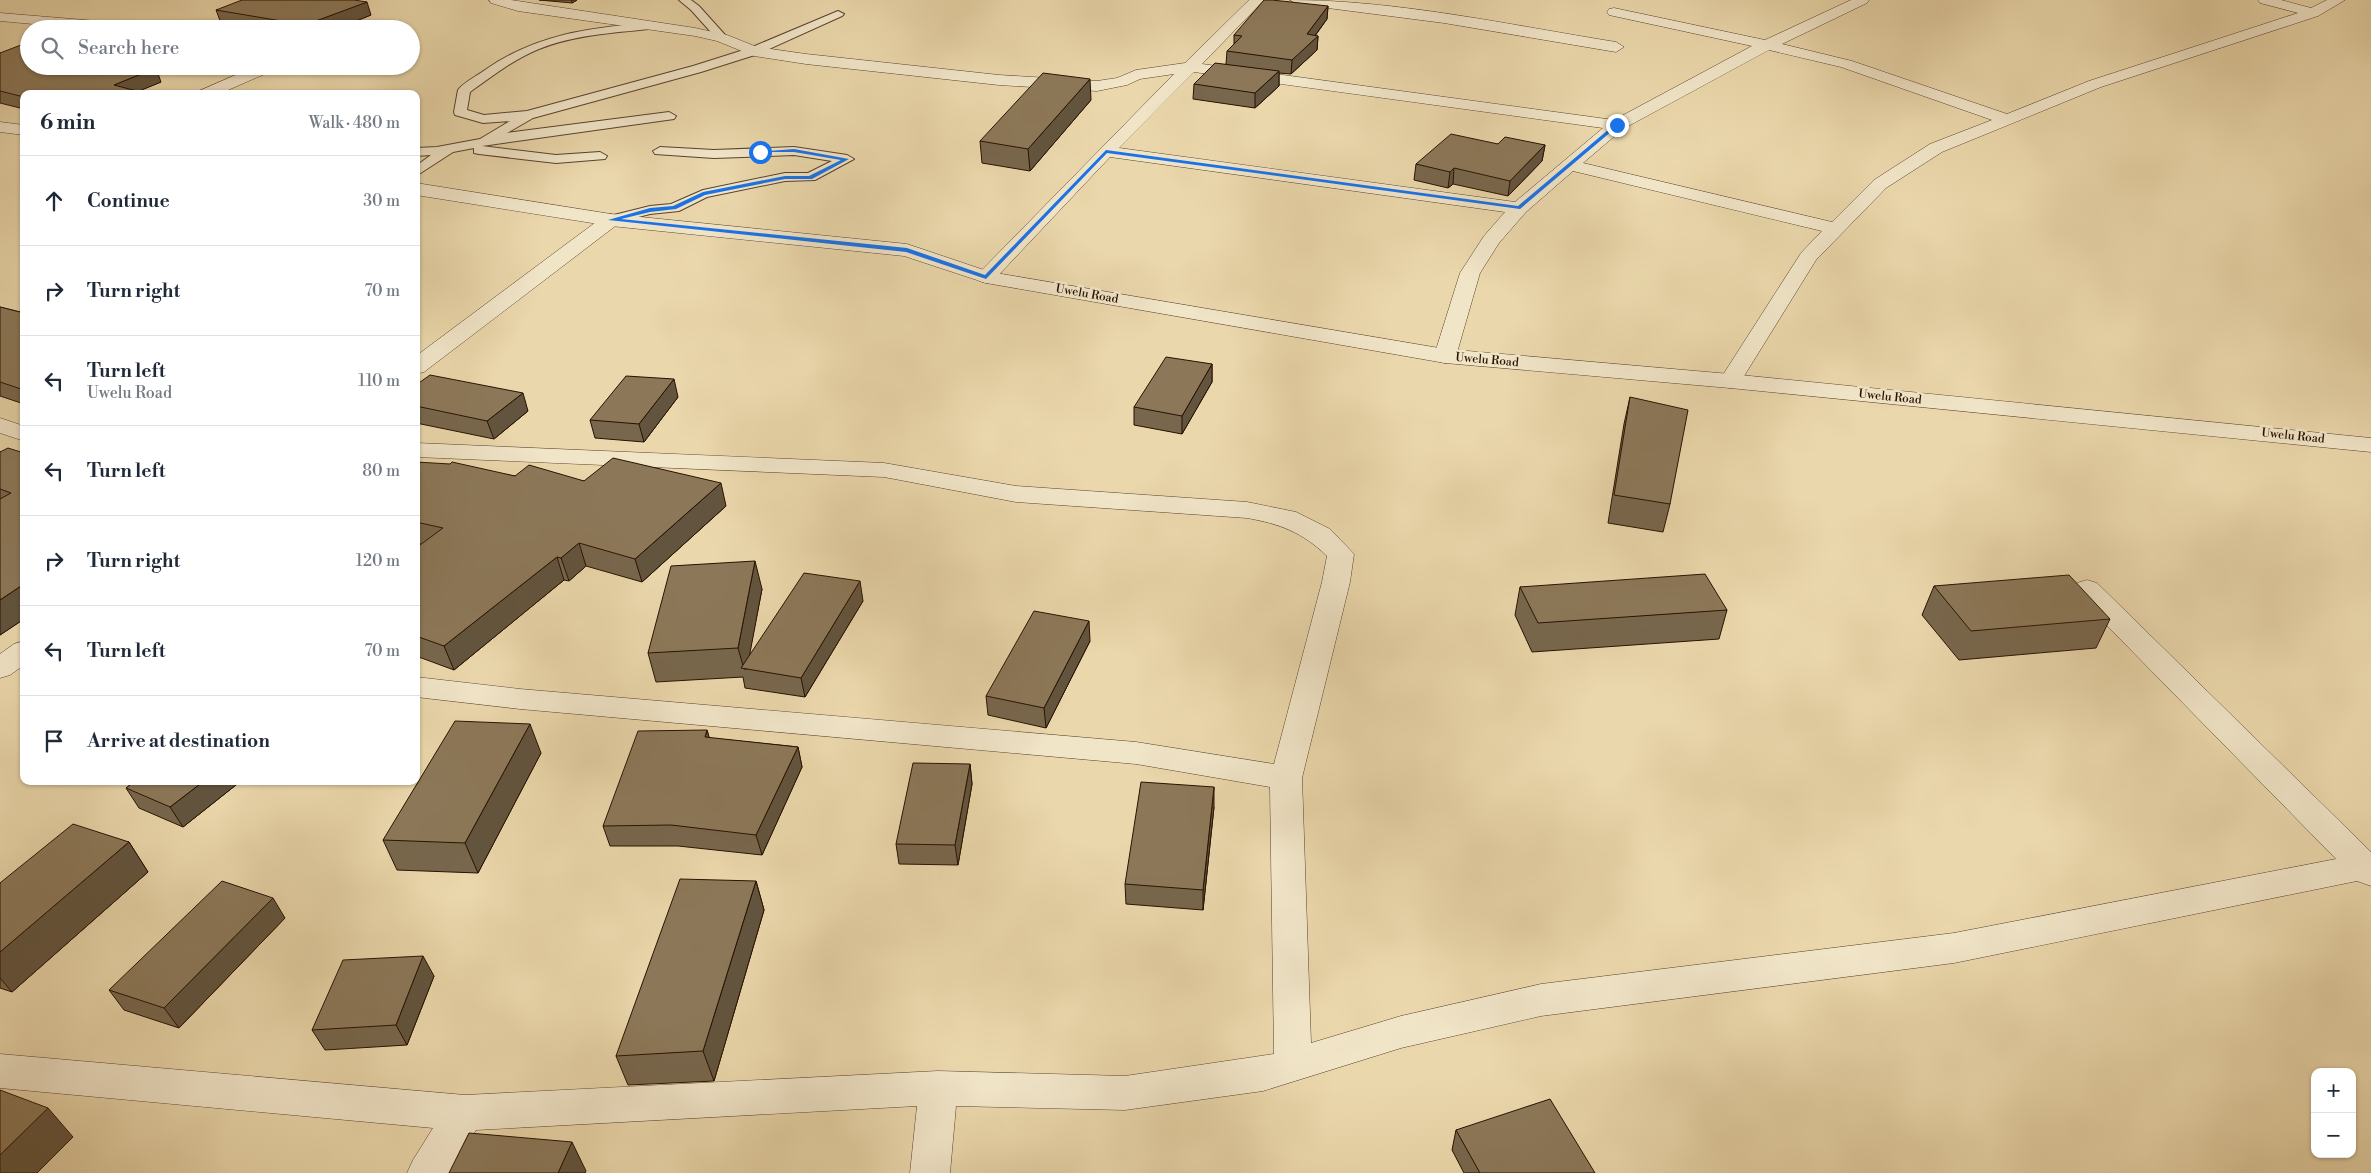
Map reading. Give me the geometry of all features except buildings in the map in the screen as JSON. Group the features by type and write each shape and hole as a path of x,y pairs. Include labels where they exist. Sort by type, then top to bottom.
{"street":[{"path":"496,0 518,7 695,32 722,38 754,51 806,59 999,80 1097,86 1121,82 1136,75 1192,68 1617,125"},
{"path":"684,0 695,8 722,38"},
{"path":"986,277 1106,151 1192,68 1257,0"},
{"path":"1296,0 1444,18 1616,47"},
{"path":"1445,356 1470,273 1491,240 1520,208 1570,165 1617,125 1767,45 1861,0"},
{"path":"2265,0 2313,13"},
{"path":"1730,381 1808,257 1880,184 1936,148 2010,120 2095,84 2313,13 2338,0"},
{"path":"1444,18 1454,6"},
{"path":"1614,12 1846,64 2010,120"},
{"path":"650,26 601,30 546,42 504,64 464,90 460,112 483,119 528,115 697,69 754,51 838,14"},
{"path":"0,17 36,20"},
{"path":"213,90 249,75"},
{"path":"484,142 528,115"},
{"path":"420,152 452,148 516,136 669,116"},
{"path":"0,127 20,130"},
{"path":"420,169 452,148 501,152 556,160 600,156"},
{"path":"420,364 611,220 650,210 674,208 703,194 785,177 810,177 847,159 794,150 714,154 660,151"},
{"path":"1106,151 1520,208"},
{"path":"1570,165 1836,229"},
{"name":"Uwelu Road","path":"420,190 611,220 907,250 986,277 1445,356 1730,381 2371,445"},
{"path":"0,425 20,432"},
{"path":"420,450 884,470 1016,494 1247,510 1287,518 1321,535 1341,554 1336,582 1286,778 1293,1065"},
{"path":"2087,589 2369,869"},
{"path":"0,668 20,654"},
{"path":"420,687 520,699 607,705 1136,753 1286,778"},
{"path":"0,1071 465,1113 938,1088 1125,1093 1263,1074 1401,1032 1541,1000 1954,948 2369,869"},
{"path":"930,1173 938,1088"},
{"path":"427,1173 465,1113"}],"route":[{"path":"760,152 794,150 847,159 810,177 785,177 703,194 674,208 650,210 611,220 907,250 986,277 1106,151 1520,208 1617,125"}]}
